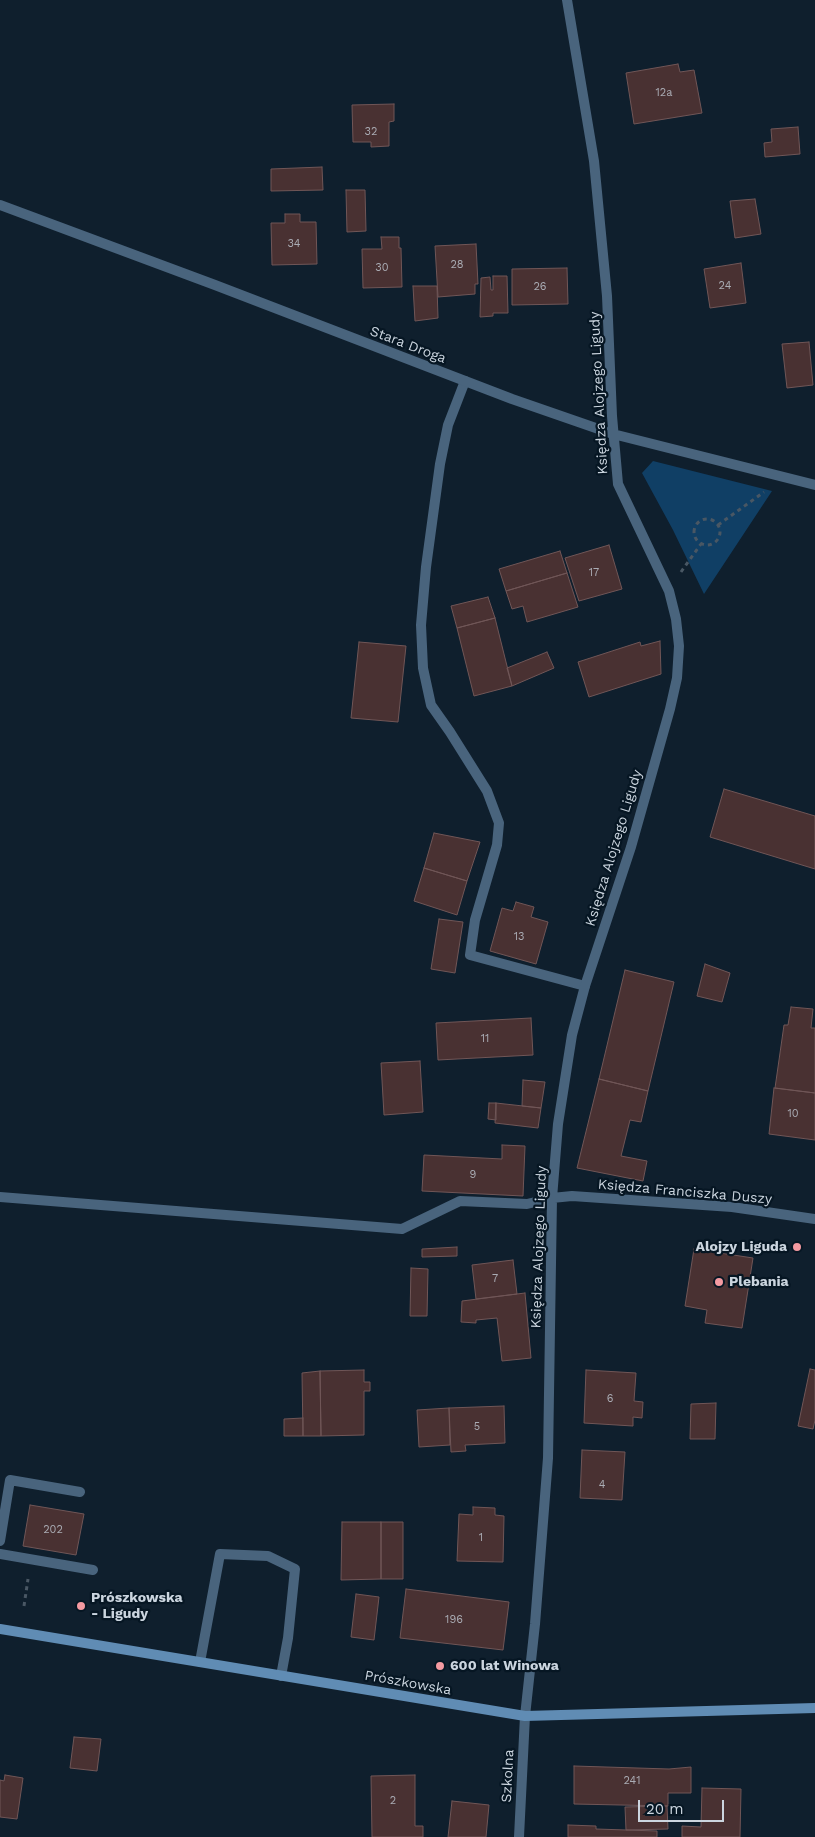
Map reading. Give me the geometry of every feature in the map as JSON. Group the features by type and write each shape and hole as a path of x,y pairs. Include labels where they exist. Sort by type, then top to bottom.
{"main road":[{"name":"Prószkowska","path":"0,1629 525,1716 815,1708"}],"street":[{"name":"Księdza Alojzego Ligudy","path":"525,1716 535,1624 548,1458 552,1198 558,1124 564,1080 572,1035 584,986 631,847 670,709 677,678 679,646 676,619 669,590 618,484 607,296 594,161 567,0"},
{"name":"Stara Droga","path":"0,205 465,381 614,434 815,485"},
{"path":"465,381 448,425 440,464 426,567 422,625 422,668 431,705 487,791 499,823 497,845 475,920 470,955 584,986"},
{"name":"Księdza Franciszka Duszy","path":"0,1196 402,1230 460,1201 526,1204 572,1196 732,1207 815,1220"},
{"path":"0,1541 10,1480 80,1492"},
{"path":"0,1554 93,1570"},
{"path":"200,1662 220,1554 268,1556 295,1568 288,1638 281,1676"},
{"name":"Szkolna","path":"519,1837 525,1716"}],"path":[{"path":"718,526 785,477"},
{"path":"707,519 715,522 720,534 716,542 709,545 701,544 697,541 694,534 696,525 707,519"},
{"path":"669,590 701,544"},
{"path":"24,1606 31,1559"}],"shaded area":[{"path":"653,461 772,491 704,594 673,530 642,473"}],"building":[{"path":"678,64 680,72 694,70 702,113 634,124 626,73"},
{"path":"394,104 394,121 389,122 389,146 371,147 371,142 353,142 352,105"},
{"path":"798,127 800,154 765,157 764,143 772,142 771,129"},
{"path":"322,167 323,190 271,191 271,169"},
{"path":"346,190 365,190 366,231 347,232"},
{"path":"755,199 761,234 735,238 730,201"},
{"path":"285,214 300,214 300,222 316,222 317,264 272,265 271,223 285,223"},
{"path":"381,237 399,237 402,287 363,288 362,249 382,249"},
{"path":"476,244 478,284 475,284 475,294 438,297 435,246"},
{"path":"741,263 746,303 710,308 704,269"},
{"path":"567,268 568,304 512,305 512,269"},
{"path":"493,276 507,276 508,313 493,313 493,316 480,317 481,278 490,277 491,290 493,290"},
{"path":"413,286 437,286 438,318 415,321"},
{"path":"809,342 813,385 787,388 782,344"},
{"path":"609,545 622,589 579,601 565,558"},
{"path":"560,551 567,573 506,591 499,569"},
{"path":"567,573 578,607 527,622 523,606 512,609 506,591"},
{"path":"488,597 495,618 457,628 451,606"},
{"path":"495,618 512,686 474,696 457,628"},
{"path":"660,641 661,674 589,697 578,662 640,642 641,646"},
{"path":"359,642 406,646 398,722 351,718"},
{"path":"547,652 554,668 512,686 507,668"},
{"path":"724,789 815,816 815,869 710,837"},
{"path":"434,833 480,842 467,881 424,868"},
{"path":"424,868 467,881 457,915 414,901"},
{"path":"516,902 534,907 531,917 548,922 536,964 490,951 502,908 513,911"},
{"path":"439,919 463,922 455,973 431,969"},
{"path":"705,964 730,973 722,1002 697,996"},
{"path":"625,970 674,982 648,1091 599,1079"},
{"path":"791,1007 813,1009 811,1028 815,1028 815,1093 775,1088 784,1025 788,1025"},
{"path":"531,1018 533,1055 438,1060 436,1023"},
{"path":"420,1061 423,1112 384,1115 381,1063"},
{"path":"599,1079 648,1091 641,1122 630,1120 621,1156 647,1161 643,1181 577,1168"},
{"path":"523,1080 545,1082 541,1108 522,1106"},
{"path":"774,1088 815,1093 815,1140 769,1134"},
{"path":"489,1103 496,1103 496,1120 488,1119"},
{"path":"496,1103 541,1108 538,1128 495,1123"},
{"path":"502,1145 525,1146 523,1196 422,1191 424,1155 502,1159"},
{"path":"457,1247 457,1256 422,1257 422,1249"},
{"name":"Plebania","path":"694,1249 753,1258 742,1328 705,1323 707,1310 685,1306"},
{"path":"513,1260 517,1294 476,1299 472,1265"},
{"path":"411,1268 428,1269 427,1316 410,1316"},
{"path":"525,1293 531,1358 502,1361 497,1318 476,1320 476,1323 461,1322 462,1301"},
{"path":"810,1369 815,1370 815,1420 813,1429 798,1426"},
{"path":"364,1370 364,1382 370,1382 370,1391 364,1391 364,1435 321,1436 320,1371"},
{"path":"586,1370 636,1373 634,1401 643,1402 642,1418 633,1417 633,1426 584,1423"},
{"path":"320,1371 321,1436 303,1436 302,1373"},
{"path":"716,1403 715,1439 690,1439 691,1404"},
{"path":"504,1406 505,1443 465,1445 466,1451 451,1452 449,1408"},
{"path":"449,1408 450,1445 419,1447 417,1410"},
{"path":"303,1418 303,1436 284,1436 284,1419"},
{"path":"582,1450 625,1452 622,1500 580,1498"},
{"path":"30,1505 84,1514 76,1555 23,1546"},
{"path":"473,1507 495,1508 495,1515 504,1516 503,1562 457,1561 459,1514 473,1515"},
{"path":"342,1522 381,1522 381,1579 341,1580"},
{"path":"381,1522 403,1522 403,1579 381,1579"},
{"path":"406,1589 509,1602 503,1650 400,1638"},
{"path":"356,1594 379,1597 374,1640 351,1637"},
{"path":"74,1737 101,1739 97,1771 70,1768"},
{"path":"574,1766 669,1769 691,1767 691,1793 668,1793 668,1806 574,1804"},
{"path":"5,1775 23,1778 17,1819 0,1817 0,1780 4,1781"},
{"path":"415,1775 415,1826 423,1826 423,1837 372,1837 371,1776"},
{"path":"702,1788 741,1789 740,1837 682,1837 682,1826 701,1827"},
{"path":"452,1801 489,1805 486,1837 448,1837"},
{"path":"667,1806 668,1829 626,1830 625,1807"},
{"path":"568,1825 596,1826 596,1829 657,1831 657,1837 568,1837"}],"place":[{"name":"Alojzy Liguda","path":"797,1247"},
{"name":"Plebania","path":"719,1282"},
{"name":"Prószkowska - Ligudy","path":"81,1606"},
{"name":"600 lat Winowa","path":"440,1666"}]}
